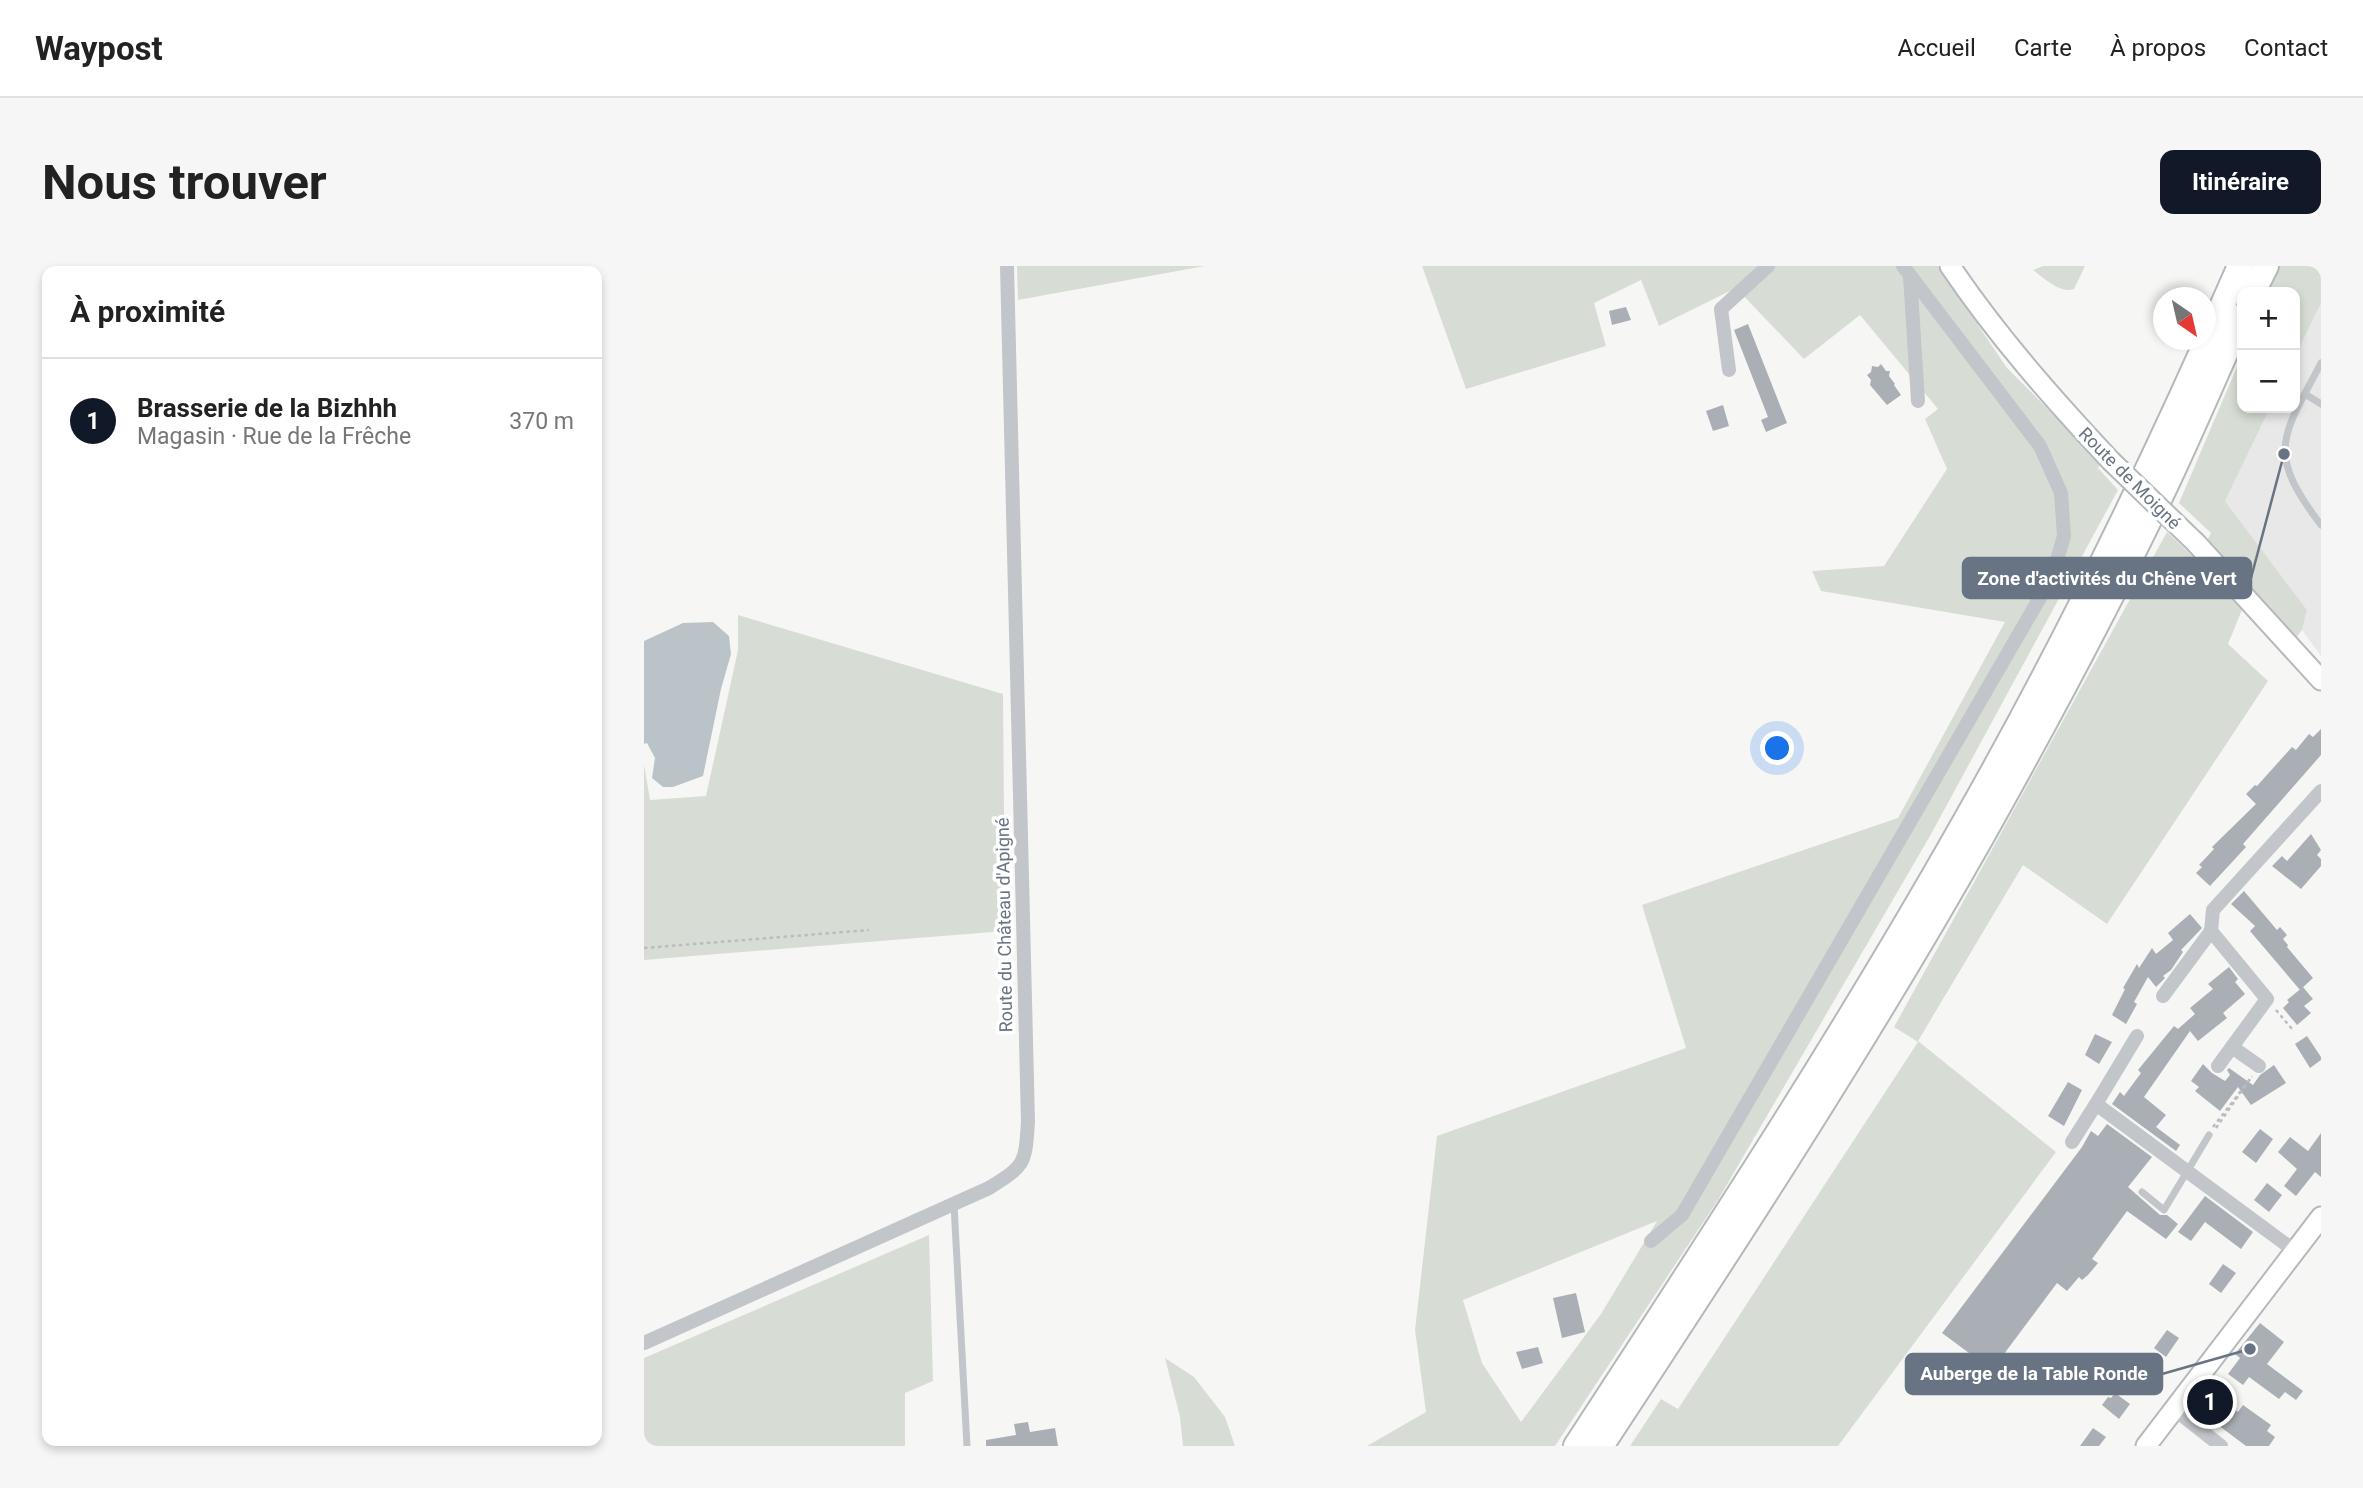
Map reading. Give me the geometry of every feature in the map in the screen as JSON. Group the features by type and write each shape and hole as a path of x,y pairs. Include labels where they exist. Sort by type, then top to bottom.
{"highway":[{"path":"1576,1446 1803,1095 1961,829 2101,565 2184,392 2240,266"},
{"path":"2256,287 2266,266"},
{"path":"1601,1446 1820,1107 1894,988 1983,834 2120,578 2165,487 2237,327"}],"street":[{"name":"Route du Château d'Apigné","path":"644,1343 989,1188 1015,1172 1025,1155 1028,1122 1007,266"},
{"path":"1729,370 1721,309 1768,266"},
{"name":"Route de Moigné","path":"1950,266 2008,346 2055,402 2111,461 2196,543 2321,680"},
{"path":"1907,270 1918,401"},
{"path":"1651,1241 1682,1215 2052,577 2064,536 2061,494 2040,446 1907,270"},
{"path":"2163,996 2211,931 2213,910 2321,791"},
{"path":"2211,931 2267,999 2218,1066"},
{"path":"2072,1142 2137,1036"},
{"path":"2232,1047 2259,1066"},
{"path":"2096,1104 2295,1251"},
{"path":"2146,1446 2321,1217"},
{"path":"2174,1409 2221,1446"}],"lane":[{"path":"2321,363 2286,435 2284,457 2294,485 2321,525"},
{"path":"2305,394 2321,404"},
{"path":"2142,1192 2164,1210 2209,1135"},
{"path":"954,1204 967,1446"}],"path":[{"path":"644,948 869,930"},
{"path":"2267,999 2292,1028"},
{"path":"2252,1077 2212,1133 2209,1135 2209,1133 2252,1077"}],"shaded area":[{"path":"1017,266 1205,266 1018,300"},
{"path":"1422,266 1938,266 2007,368 2102,463 2098,468 2118,490 1930,836 1718,1200 1555,1446 1367,1446 1426,1412 1415,1330 1437,1136 1686,1048 1642,905 1898,818 2005,622 1821,591 1812,571 1884,566 1947,469 1925,419 1938,409 1860,315 1804,359 1736,288 1659,326 1641,280 1594,303 1606,346 1466,389","holes":["1657,1221 1601,1314 1521,1422 1482,1363 1463,1300"]},
{"path":"2043,266 2085,266 2074,289 2069,290 2052,284 2033,270"},
{"path":"2280,266 2321,266 2321,303 2300,347 2300,287 2271,287"},
{"path":"2321,303 2321,656 2302,630 2307,610 2225,501 2268,413 2300,413 2300,347"},
{"path":"2237,367 2237,413 2268,413 2225,501 2307,610 2302,630 2296,638 2206,543 2211,533 2179,503"},
{"path":"2167,532 2244,605 2228,644 2268,681 2107,924 2023,865 1918,1041 2056,1152 1838,1446 1630,1446 1661,1399 1678,1409 1918,1042 1894,1027"},
{"path":"738,615 1003,694 1005,931 644,960 644,764 650,800 706,796 738,650"},
{"path":"713,622 729,636 731,654 703,776 673,787 663,787 652,778 655,758 647,743 644,744 644,641 683,623"},
{"path":"929,1235 933,1381 905,1393 905,1446 644,1446 644,1358"},
{"path":"1165,1358 1194,1377 1225,1417 1235,1446 1183,1446 1180,1417"}],"building":[{"path":"1626,307 1631,320 1612,325 1609,311"},
{"path":"1748,324 1787,423 1766,432 1761,420 1768,417 1734,330"},
{"path":"1881,364 1886,371 1890,371 1889,376 1901,395 1887,405 1870,385 1871,380 1867,375 1872,366 1878,367"},
{"path":"1723,405 1729,426 1713,431 1706,411"},
{"path":"2321,729 2321,755 2243,844 2246,847 2210,886 2196,873 2202,867 2199,865 2214,849 2212,847 2256,804 2246,794 2257,786 2292,747 2296,750 2309,734 2313,737"},
{"path":"2311,834 2321,850 2317,855 2321,859 2321,866 2301,889 2272,866 2282,856 2287,861"},
{"path":"2244,891 2277,930 2280,927 2287,935 2283,939 2287,947 2313,978 2300,990 2250,931 2255,926 2231,904"},
{"path":"2190,914 2202,928 2181,950 2183,952 2171,970 2163,976 2165,978 2156,987 2148,977 2126,1024 2112,1015 2137,964 2139,968 2152,948 2156,954 2173,940 2168,933"},
{"path":"2229,967 2238,979 2235,982 2245,994 2223,1013 2227,1018 2198,1041 2190,1031 2144,1097 2166,1115 2156,1127 2180,1145 2176,1151 2112,1104 2120,1092 2124,1096 2141,1073 2138,1070 2174,1026 2178,1029 2195,1014 2190,1008 2213,989 2208,984"},
{"path":"2303,987 2313,999 2304,1006 2311,1013 2297,1025 2283,1008 2289,1002 2287,1000"},
{"path":"2095,1034 2112,1042 2099,1064 2085,1055"},
{"path":"2307,1036 2321,1057 2321,1060 2310,1068 2295,1044"},
{"path":"2203,1064 2225,1081 2230,1075 2227,1070 2229,1068 2253,1085 2260,1075 2274,1065 2286,1083 2251,1105 2238,1087 2220,1111 2195,1091 2199,1087 2191,1081"},
{"path":"2068,1082 2082,1090 2064,1126 2048,1116"},
{"path":"2107,1124 2152,1157 2128,1187 2160,1215 2167,1215 2178,1224 2166,1239 2127,1211 2092,1259 2098,1263 2088,1275 2082,1280 2079,1277 2067,1291 2057,1283 1992,1370 1942,1333 2082,1147 2091,1131 2098,1136"},
{"path":"2260,1129 2273,1139 2256,1163 2242,1152"},
{"path":"2321,1133 2321,1177 2315,1172 2296,1196 2284,1186 2297,1169 2278,1152 2290,1137 2308,1151"},
{"path":"2267,1183 2282,1195 2269,1212 2254,1200"},
{"path":"2205,1196 2253,1232 2241,1249 2205,1222 2191,1241 2178,1232"},
{"path":"2223,1264 2236,1273 2221,1293 2209,1284"},
{"path":"1576,1293 1585,1332 1562,1338 1553,1298"},
{"path":"2260,1323 2284,1342 2267,1364 2303,1391 2296,1400 2285,1392 2279,1399 2249,1377 2243,1385 2228,1374 2240,1358 2235,1354"},
{"path":"2167,1330 2179,1338 2166,1357 2154,1348"},
{"path":"1538,1347 1543,1363 1522,1369 1516,1352"},
{"path":"2212,1392 2238,1412 2243,1405 2271,1425 2267,1431 2275,1437 2269,1446 2246,1446 2198,1410"},
{"path":"2115,1393 2130,1404 2119,1419 2102,1405"},
{"path":"1028,1422 1030,1432 1055,1428 1058,1446 986,1446 986,1440 1016,1435 1014,1424"},
{"path":"2093,1428 2106,1437 2099,1446 2080,1446"}],"place":[{"name":"Zone d'activités du Chêne Vert","path":"2284,454"},
{"name":"Auberge de la Table Ronde","path":"2250,1349"},
{"name":"Brasserie de la Bizhhh","path":"2210,1402"}]}
